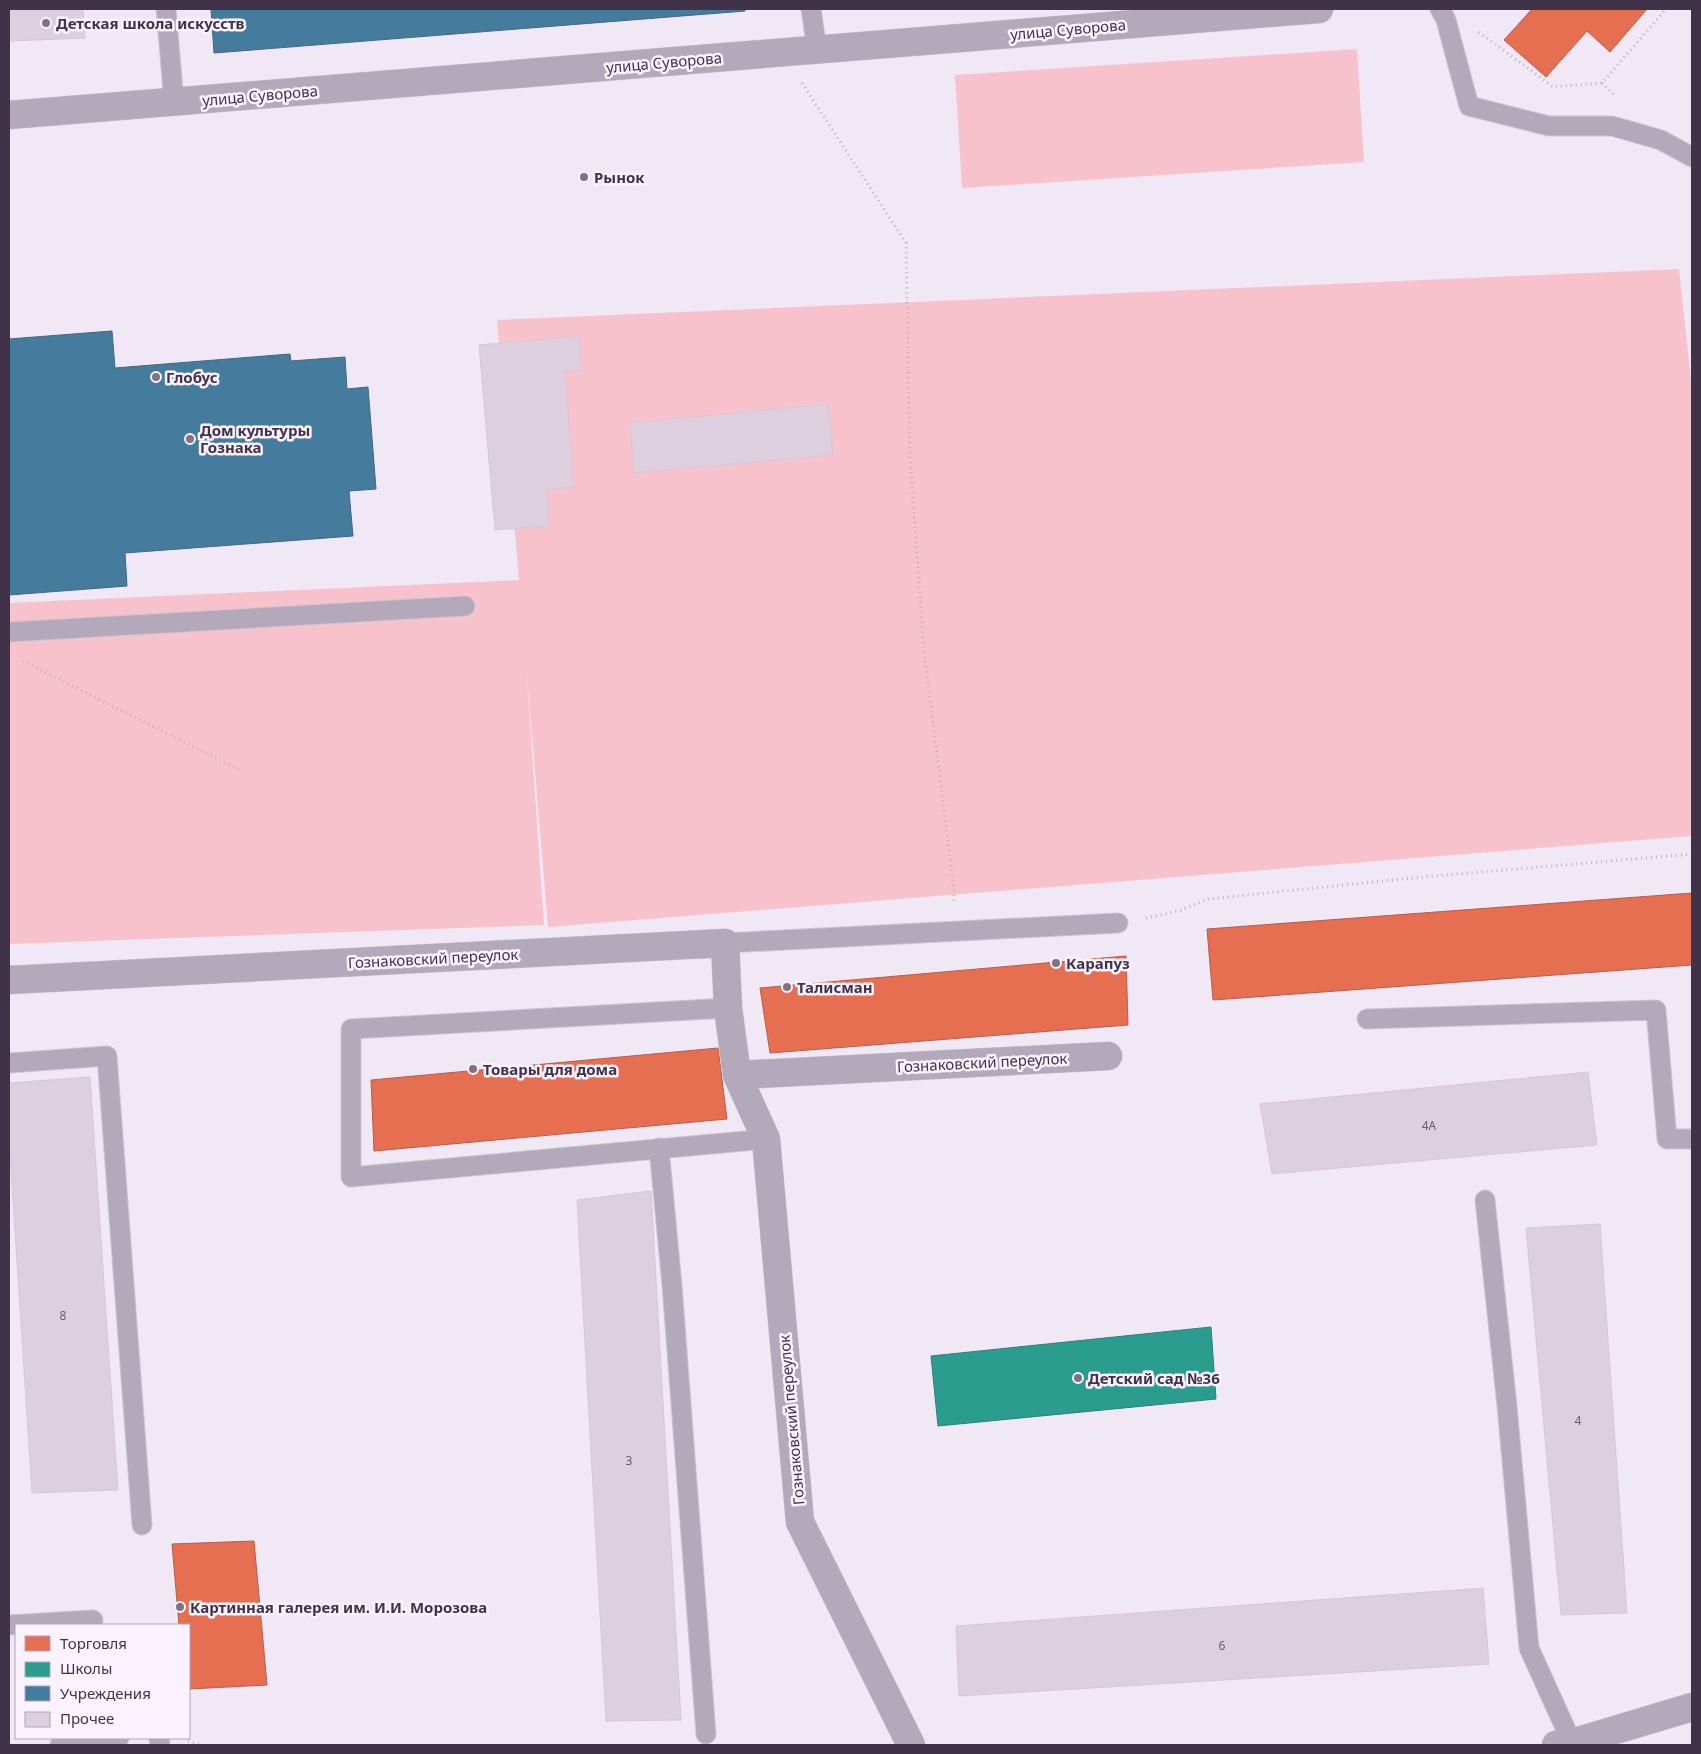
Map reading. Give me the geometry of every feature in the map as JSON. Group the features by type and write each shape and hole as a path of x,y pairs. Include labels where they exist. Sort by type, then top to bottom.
{"street":[{"name":"улица Суворова","path":"9,115 1319,9"},
{"name":"Гознаковский переулок","path":"9,980 725,943 728,1008 737,1075 766,1139 800,1522 911,1745"},
{"name":"Гознаковский переулок","path":"737,1075 1108,1056"},
{"path":"1564,1744 1692,1707"}],"lane":[{"path":"166,9 174,102"},
{"path":"811,9 817,50"},
{"path":"1440,9 1446,20 1469,106 1549,126 1612,126 1661,140 1692,157"},
{"path":"9,632 465,606"},
{"path":"725,943 1118,923"},
{"path":"728,1008 351,1029 351,1177 766,1139"},
{"path":"1367,1019 1656,1010 1667,1139 1692,1139"},
{"path":"9,1064 107,1056 142,1525"},
{"path":"659,1148 672,1285 706,1734"},
{"path":"1485,1200 1507,1406 1529,1648 1564,1744"},
{"path":"26,1624 93,1620"},
{"path":"60,1745 111,1739"}],"path":[{"path":"1475,29 1553,87 1602,83 1666,9"},
{"path":"782,53 906,243 910,457 924,652 954,889 955,932"},
{"path":"17,658 242,771"},
{"path":"1179,912 1217,898 1440,875 1692,854"}],"shaded area":[{"path":"1357,49 1364,162 962,188 955,75"},
{"path":"1679,269 1692,389 1692,836 548,927 526,663 544,925 9,944 9,603 519,580 497,320"}],"building: Торговля":[{"path":"1532,9 1647,9 1610,52 1587,31 1546,77 1504,40"},
{"path":"1692,893 1692,965 1213,1000 1207,929"},
{"path":"1126,956 1128,1025 770,1053 760,988"},
{"path":"718,1048 727,1119 374,1151 371,1080"},
{"path":"254,1541 267,1685 190,1689 190,1624 179,1624 172,1544"}],"building: Школы":[{"path":"1211,1327 1216,1399 938,1426 931,1356"}],"building: Учреждения":[{"path":"211,9 745,9 745,11 214,53"},
{"name":"Дом культуры Гознака","path":"112,331 115,368 290,354 291,361 345,357 347,389 368,387 376,489 349,491 353,536 125,553 127,586 9,595 9,339"}],"building: Прочее":[{"name":"Детская школа искусств","path":"9,9 83,9 85,38 9,41"},
{"path":"579,336 582,371 565,372 574,487 547,490 550,526 495,530 479,345"},
{"path":"828,404 833,455 634,473 630,423"},
{"path":"1588,1072 1597,1145 1272,1174 1260,1104"},
{"path":"90,1077 118,1490 32,1493 9,1139 9,1083"},
{"path":"651,1191 681,1720 606,1721 577,1200"},
{"path":"1600,1224 1627,1613 1561,1615 1526,1228"},
{"path":"1483,1588 1489,1664 959,1696 956,1626"}],"place":[{"name":"Детская школа искусств","path":"46,23"},
{"name":"Рынок","path":"584,177"},
{"name":"Глобус","path":"156,377"},
{"name":"Дом культуры Гознака","path":"190,439"},
{"name":"Карапуз","path":"1056,963"},
{"name":"Талисман","path":"787,987"},
{"name":"Товары для дома","path":"473,1069"},
{"name":"Детский сад №36","path":"1078,1378"},
{"name":"Картинная галерея им. И.И. Морозова","path":"180,1607"}]}
